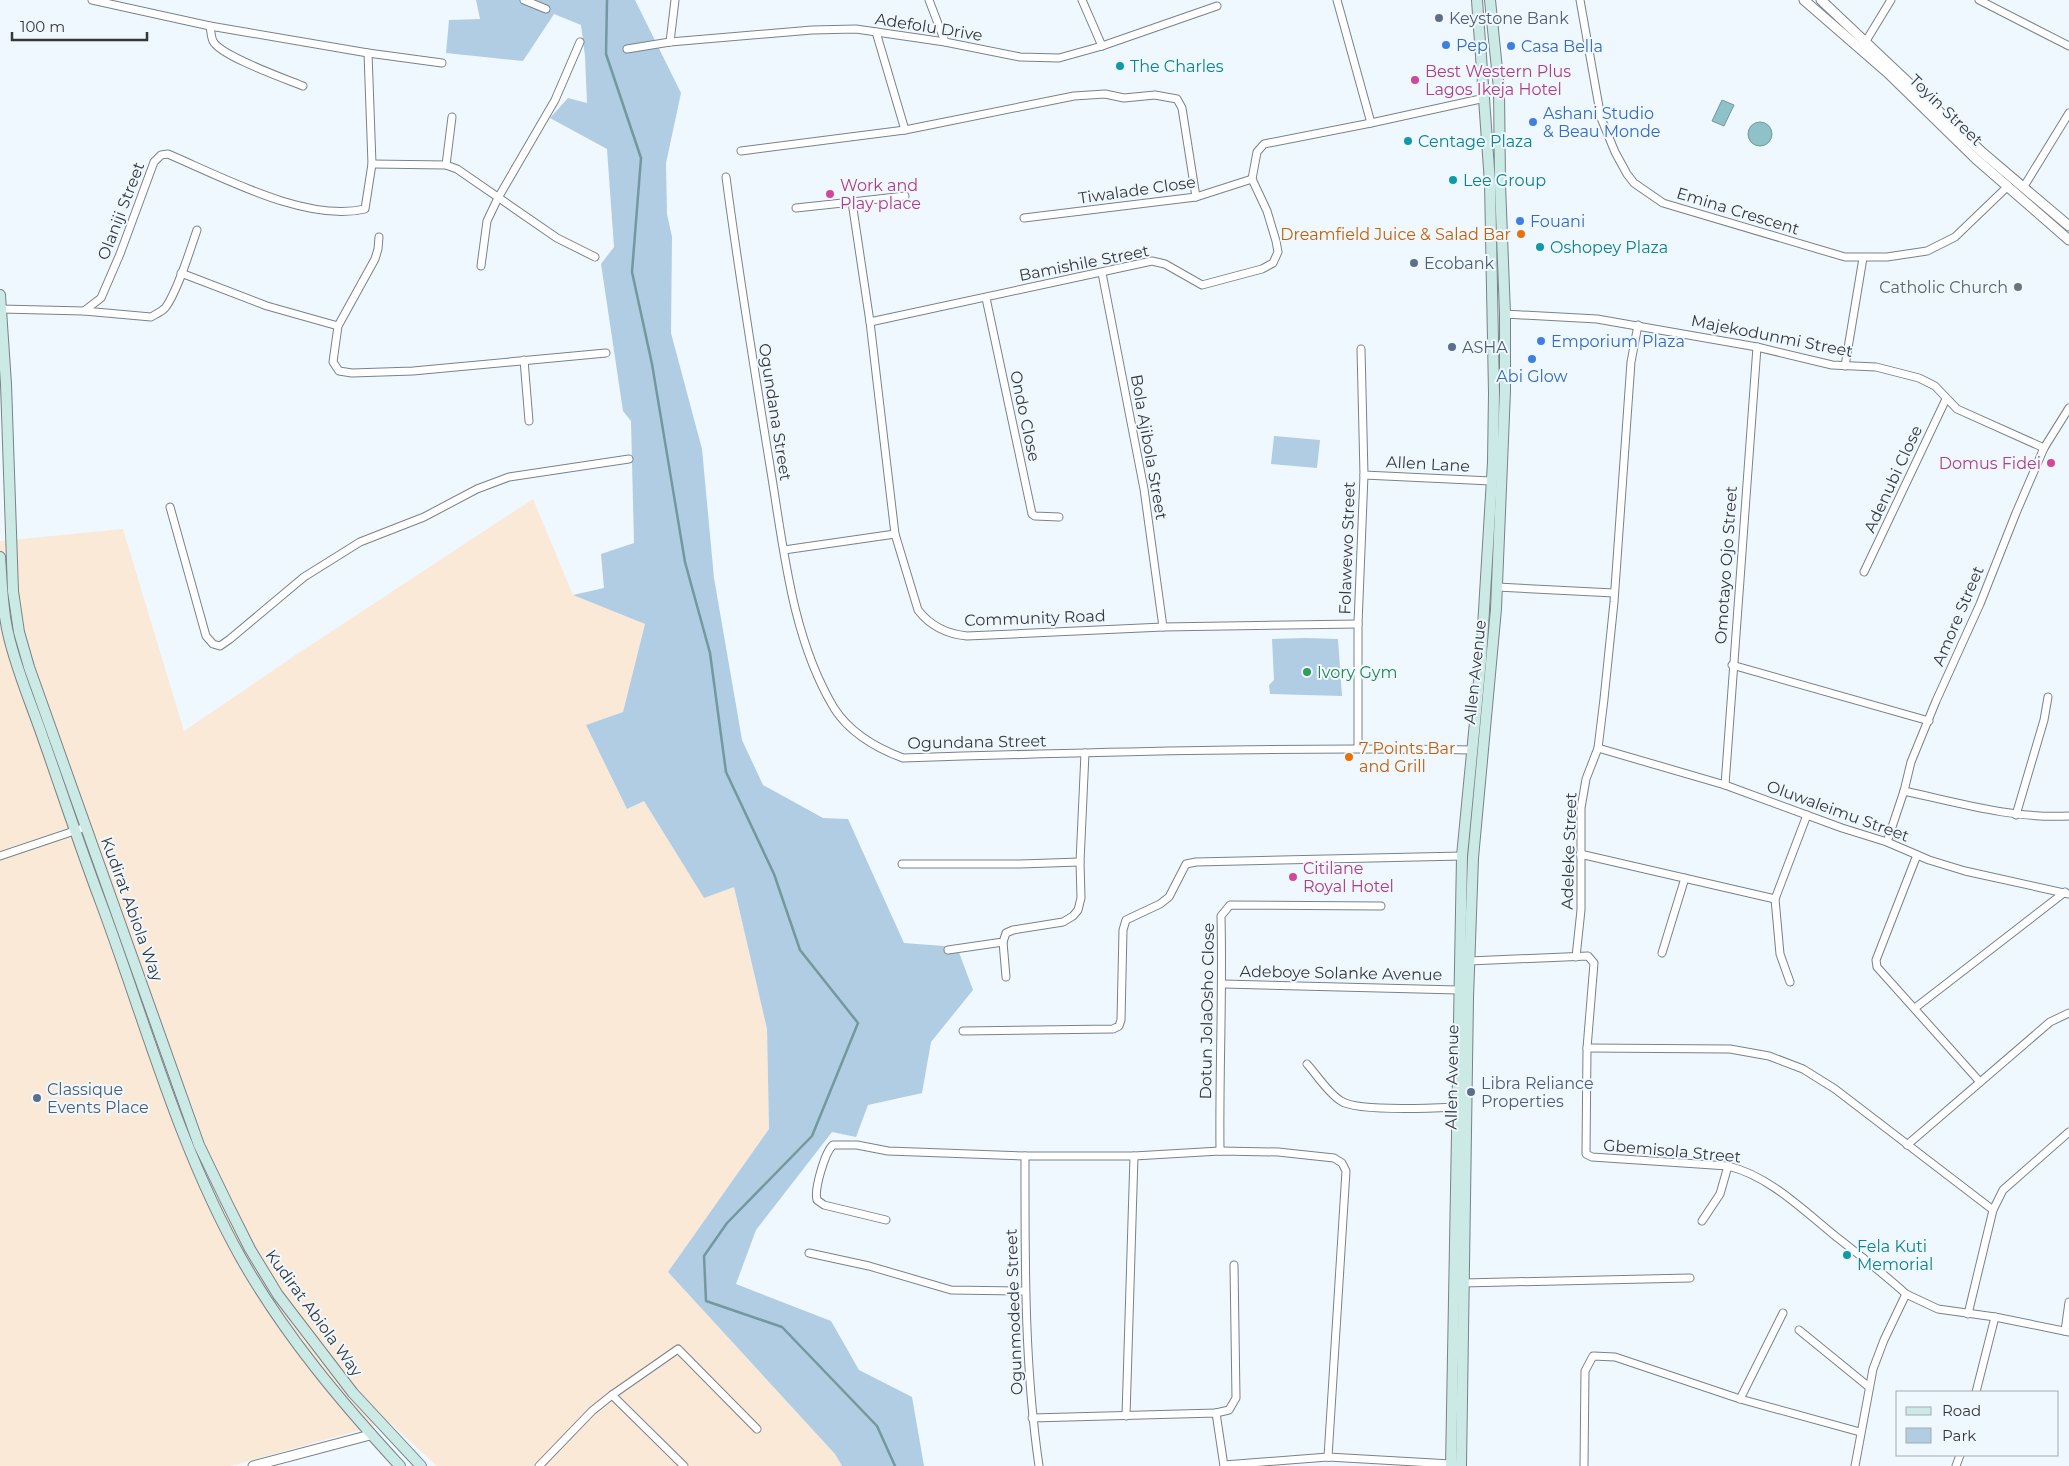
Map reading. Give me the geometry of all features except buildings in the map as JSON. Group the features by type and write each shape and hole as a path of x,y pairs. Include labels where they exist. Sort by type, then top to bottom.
{"main road":[{"name":"Allen Avenue","path":"1454,1465 1458,990 1462,856 1487,587 1494,384 1490,183 1477,0"},
{"name":"Allen Avenue","path":"1454,1465 1464,1284 1469,961 1473,858 1497,588 1505,390 1505,314 1500,184 1499,89 1490,0"},
{"name":"Kudirat Abiola Way","path":"0,295 9,466 10,544 16,612 29,667 199,1144 250,1250 278,1295 353,1393 420,1466"},
{"name":"Kudirat Abiola Way","path":"0,557 2,600 7,631 16,662 74,831 118,948 177,1118 194,1160 241,1258 278,1316 331,1388 396,1465"}],"street":[{"path":"92,0 210,26 368,53 442,63"},
{"path":"524,0 546,9"},
{"path":"670,42 675,0"},
{"path":"929,0 945,42"},
{"path":"1082,0 1102,46"},
{"path":"1337,0 1371,124"},
{"name":"Emina Crescent","path":"1580,0 1601,118 1615,152 1627,174 1634,183 1663,203 1845,257 1887,257 1927,251 1955,237 2007,187"},
{"name":"Toyin Street","path":"1804,0 1888,73 1940,126 2007,187 2069,240"},
{"name":"Toyin Street","path":"1821,0 1946,119 2023,188 2069,226"},
{"path":"1866,41 1891,0"},
{"path":"1978,0 2069,46"},
{"name":"Adefolu Drive","path":"628,49 670,42 812,30 856,29 945,42 1020,57 1059,58 1102,46 1217,6"},
{"path":"210,26 212,41 219,49 253,66 303,86"},
{"path":"876,32 905,130"},
{"path":"480,266 487,221 498,198 556,100 580,42"},
{"path":"368,53 372,164 446,165 456,169 557,238 595,257"},
{"path":"741,150 905,130 1074,96 1105,94 1124,98 1154,95 1168,96 1177,99 1182,108 1196,197"},
{"path":"1252,179 1257,152 1264,144 1371,124 1485,98"},
{"path":"2023,188 2069,113"},
{"path":"446,165 452,117"},
{"name":"Olaniji Street","path":"84,311 101,298 120,254 154,162 161,155 168,154 265,195 303,208 354,212 365,209 372,164"},
{"name":"Ogundana Street","path":"726,177 744,312 784,550 799,624 817,674 835,709 855,732 880,750 903,758 1085,752 1358,748 1472,750"},
{"name":"Tiwalade Close","path":"1024,218 1196,197 1252,179"},
{"name":"Bamishile Street","path":"870,322 1152,261 1165,264 1196,282 1209,284 1262,269 1274,263 1278,252 1267,211 1252,179"},
{"path":"796,208 905,196"},
{"name":"Community Road","path":"852,202 870,322 894,534 918,610 926,620 952,634 967,636 1163,627 1358,624"},
{"path":"1,309 84,311 151,317 166,307 182,273 197,230"},
{"path":"379,237 375,259 338,326 333,362 339,371 352,373 414,371 606,353"},
{"path":"1845,366 1863,258"},
{"name":"Bola Ajibola Street","path":"1102,272 1144,489 1163,627"},
{"path":"182,273 268,306 338,326"},
{"name":"Ondo Close","path":"986,298 1032,514 1035,516 1059,517"},
{"name":"Majekodunmi Street","path":"1505,314 1597,319 1757,347 1832,365 1876,367 1919,378 1935,386 1957,409 2044,448"},
{"name":"Adeleke Street","path":"1576,957 1581,910 1581,808 1586,780 1598,748 1614,593 1631,362 1638,325"},
{"name":"Omotayo Ojo Street","path":"1724,785 1757,347"},
{"name":"Folawewo Street","path":"1358,748 1358,624 1364,474 1361,349"},
{"path":"524,360 529,421"},
{"name":"Adenubi Close","path":"1864,572 1946,399"},
{"name":"Amore Street","path":"1887,842 1904,791 1911,762 1936,701 1980,604 2044,448 2069,408"},
{"path":"170,506 206,636 213,644 220,646 304,577 360,542 424,517 478,489 509,476 629,459"},
{"name":"Allen Lane","path":"1364,474 1491,481"},
{"path":"784,550 894,534"},
{"path":"1497,588 1614,593"},
{"path":"1732,665 1929,721"},
{"path":"2016,816 2044,720 2048,697"},
{"name":"Oluwaleimu Street","path":"1598,748 1724,785 1965,871 2067,893"},
{"path":"1006,978 1003,942 1006,933 1013,930 1063,922 1073,916 1078,910 1085,752"},
{"path":"1904,791 2016,816 2069,816"},
{"path":"1790,982 1780,954 1775,899 1807,815"},
{"path":"0,856 86,827"},
{"path":"1580,854 1775,899"},
{"path":"1917,855 1876,960 1877,967 1980,1082"},
{"path":"963,1031 1113,1029 1119,1026 1121,1020 1123,930 1126,920 1160,904 1169,897 1176,887 1181,870 1186,864 1196,862 1462,856"},
{"path":"902,864 1080,862"},
{"path":"1662,953 1685,878"},
{"path":"1915,1008 2067,893"},
{"name":"Dotun JolaOsho Close","path":"1220,1151 1219,1066 1223,984 1221,916 1230,905 1381,906"},
{"path":"948,950 1003,942"},
{"path":"1469,961 1588,956 1594,963 1588,1048 1730,1049 1769,1056 1803,1069 1835,1089 1993,1210"},
{"name":"Adeboye Solanke Avenue","path":"1223,984 1458,990"},
{"path":"1907,1145 2050,1022 2069,1013"},
{"name":"Gbemisola Street","path":"1588,1048 1586,1154 1592,1158 1728,1166 1746,1170 1766,1181 1906,1294 1938,1309 1995,1317 2067,1331"},
{"path":"1307,1064 1338,1099 1345,1104 1395,1109 1457,1107"},
{"path":"1968,1314 1993,1210 2003,1190 2008,1183 2069,1132"},
{"path":"886,1220 824,1205 817,1200 816,1193 825,1162 833,1145 857,1145 888,1151 1025,1156 1134,1156 1220,1151 1278,1152 1334,1158 1342,1163 1346,1171 1328,1457"},
{"name":"Ogunmodede Street","path":"1025,1156 1025,1291 1032,1418 1039,1466"},
{"path":"1126,1416 1134,1156"},
{"path":"1702,1221 1720,1194 1728,1166"},
{"path":"809,1253 869,1266 951,1290 1025,1291"},
{"path":"1032,1418 1216,1414 1229,1410 1236,1398 1234,1265"},
{"path":"1464,1284 1690,1278"},
{"path":"1855,1466 1869,1387 1877,1356 1906,1294"},
{"path":"2067,1331 2069,1302"},
{"path":"1740,1399 1783,1313"},
{"path":"1976,1391 1995,1317"},
{"path":"1799,1330 1869,1387"},
{"path":"539,1466 592,1411 678,1349 757,1429"},
{"path":"1584,1466 1585,1371 1587,1364 1593,1356 1614,1357 1740,1399 1860,1432"},
{"path":"612,1395 684,1466"},
{"path":"1216,1414 1224,1466 1328,1457 1454,1465"},
{"path":"253,1466 370,1435"},
{"path":"277,1466 287,1456"},
{"path":"1312,1458 1312,1466"}],"shaded area":[{"path":"1722,100 1734,105 1724,126 1712,121"},
{"path":"1760,122 1768,126 1772,134 1768,142 1760,146 1752,142 1748,134 1752,126"},
{"path":"533,499 573,595 645,624 623,712 586,725 627,809 644,801 704,898 734,887 767,1029 769,1129 668,1272 835,1454 842,1466 437,1466 389,1422 231,1466 0,1466 0,541 123,529 184,731 297,654"}],"green space":[{"path":"476,0 635,0 681,93 666,163 667,214 672,237 671,333 702,449 714,578 742,740 763,785 823,818 848,819 904,943 957,947 973,990 931,1042 922,1093 868,1105 856,1137 832,1132 756,1230 736,1284 831,1321 859,1370 912,1397 924,1466 842,1466 835,1454 668,1272 769,1129 767,1029 734,887 704,898 644,801 627,809 586,725 623,712 645,624 573,595 604,588 601,554 634,543 631,421 623,411 601,264 614,247 607,149 550,118 568,98 587,103 585,56 581,25 554,14 523,61 446,53 449,20 480,19"},
{"path":"1274,436 1320,440 1317,468 1271,464"},
{"name":"Ivory Gym","path":"1272,639 1338,639 1342,696 1270,694 1269,685 1274,680"}],"waterway":[{"path":"607,0 606,54 641,158 632,272 652,364 685,562 710,653 726,772 774,874 800,950 858,1023 812,1136 727,1223 704,1256 706,1301 782,1327 877,1426 895,1466"}],"place":[{"name":"Keystone Bank","path":"1439,18"},
{"name":"Pep","path":"1446,45"},
{"name":"Casa Bella","path":"1511,46"},
{"name":"The Charles","path":"1120,66"},
{"name":"Best Western Plus Lagos Ikeja Hotel","path":"1415,80"},
{"name":"Ashani Studio & Beau Monde","path":"1533,122"},
{"name":"Centage Plaza","path":"1408,141"},
{"name":"Lee Group","path":"1453,180"},
{"name":"Work and Play place","path":"830,194"},
{"name":"Fouani","path":"1520,221"},
{"name":"Dreamfield Juice & Salad Bar","path":"1521,234"},
{"name":"Oshopey Plaza","path":"1540,247"},
{"name":"Ecobank","path":"1414,263"},
{"name":"Catholic Church","path":"2018,287"},
{"name":"Emporium Plaza","path":"1541,341"},
{"name":"ASHA","path":"1452,347"},
{"name":"Abi Glow","path":"1532,359"},
{"name":"Domus Fidei","path":"2051,463"},
{"name":"Ivory Gym","path":"1307,672"},
{"name":"7 Points Bar and Grill","path":"1349,757"},
{"name":"Citilane Royal Hotel","path":"1293,877"},
{"name":"Libra Reliance Properties","path":"1471,1092"},
{"name":"Classique Events Place","path":"37,1098"},
{"name":"Fela Kuti Memorial","path":"1847,1255"}]}
